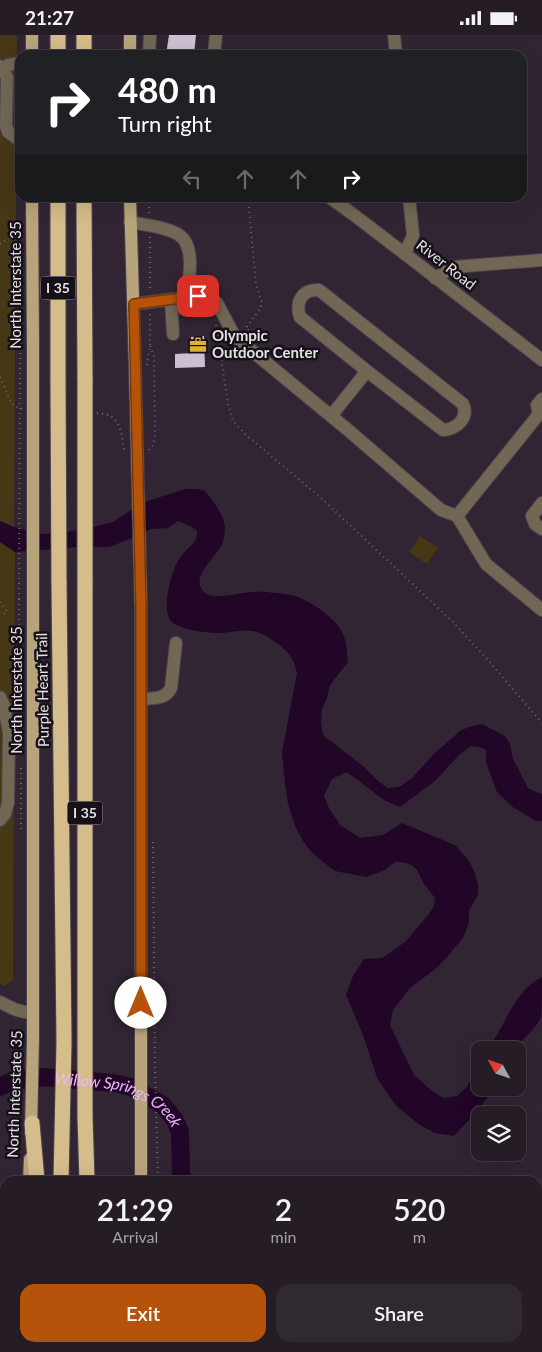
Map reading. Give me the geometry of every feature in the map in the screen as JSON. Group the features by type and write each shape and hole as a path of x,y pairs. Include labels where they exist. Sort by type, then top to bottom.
{"highway":[{"path":"58,35 58,50"},
{"path":"84,35 84,50"},
{"name":"Purple Heart Trail","path":"58,202 59,582 64,1042 61,1176"},
{"name":"I 35","path":"84,202 85,1116 87,1176"},
{"path":"31,1121 36,1176"}],"main road":[{"path":"32,35 32,50"},
{"path":"130,35 130,50"},
{"name":"North Interstate 35","path":"29,1176 34,1038 33,589 27,344 32,202"},
{"path":"130,202 134,304 141,367 141,1176"}],"street":[{"path":"149,50 150,35"},
{"path":"214,50 216,35"},
{"path":"394,35 396,50"},
{"path":"15,64 1,67 7,77 6,126 8,132 15,137"},
{"name":"River Road","path":"336,202 542,361"},
{"path":"405,254 412,235 409,202"},
{"path":"130,222 182,236 186,244 191,266 186,298"},
{"path":"435,278 454,267 542,261"},
{"path":"319,290 463,404 465,409 464,415 457,426 451,430 443,430 367,371 300,317 299,301 306,293 319,290"},
{"path":"134,304 150,302 171,305 186,298 206,297 212,299 217,303 235,337 441,510 457,516 486,564 542,609"},
{"path":"171,305 173,334"},
{"path":"331,416 367,371"},
{"path":"457,516 541,414 538,405 542,399"},
{"path":"542,503 532,516 535,524 542,529"},
{"path":"141,699 163,697 168,693 171,687 176,643"},
{"path":"0,697 4,706 9,733 8,803 5,814 0,820"},
{"path":"0,1002 22,1013 34,1013"}],"path":[{"path":"149,202 150,302"},
{"path":"248,202 256,285 262,302 260,309 246,328 268,345"},
{"path":"0,244 9,238 23,237"},
{"path":"149,450 153,445 155,435 154,357 150,345 150,311 171,305"},
{"path":"214,317 228,404 233,421 245,434 320,497 453,623 542,723"},
{"path":"20,735 20,363 27,344"},
{"path":"141,367 150,345"},
{"path":"0,377 14,406 24,410"},
{"path":"93,413 111,416 117,422 122,431 124,449 128,453"},
{"path":"0,603 7,612 0,616"},
{"path":"20,765 21,833"},
{"path":"155,1067 158,1176"}],"shaded area":[{"path":"0,35 14,35 17,37 17,50 15,50 14,527 0,521"},
{"path":"185,489 197,489 205,491 214,503 220,512 225,527 223,542 220,548 201,575 201,588 207,594 223,596 257,592 294,596 304,599 323,611 335,622 342,632 346,643 348,662 330,685 322,709 321,723 323,735 364,767 387,788 399,787 411,779 436,752 460,731 482,724 505,736 510,744 513,759 528,788 542,794 542,821 536,821 511,806 497,792 486,762 486,750 471,746 459,755 435,781 400,807 384,800 347,772 332,779 324,796 340,825 360,838 383,835 402,823 455,845 469,861 475,873 478,895 469,910 469,923 463,938 439,966 410,988 393,1010 390,1025 414,1075 431,1090 443,1098 457,1096 467,1087 471,1079 471,1096 489,1096 481,1106 471,1106 471,1118 454,1136 435,1133 420,1125 396,1106 377,1078 363,1035 346,995 353,976 364,959 382,958 405,942 429,914 434,906 435,898 424,884 417,870 410,864 396,861 385,870 366,877 335,871 313,854 303,841 295,826 288,804 282,752 297,673 291,657 275,642 256,632 244,630 217,633 198,631 183,628 172,622 169,618 167,596 173,572 181,556 195,541 197,531 178,521 168,528 151,529 109,547 78,547 15,552 0,542 0,521 14,527 42,534 67,532 113,522 142,503"},
{"path":"420,536 438,548 427,564 409,552"},
{"path":"0,542 15,552 13,980 5,986 0,984"},
{"path":"542,977 541,1018 522,1041 494,1041 517,1000 532,983"}],"building":[{"path":"169,35 196,35 194,50 167,50"},
{"name":"Olympic Outdoor Center","path":"204,336 205,367 175,368 175,354 192,353 191,337"}],"waterway":[{"name":"Willow Springs Creek","path":"0,1087 12,1081 45,1077 113,1083 131,1087 163,1105 175,1120 180,1132 181,1176"}],"place":[{"name":"Olympic Outdoor Center","path":"198,345"}],"route":[{"path":"141,1003 141,608 134,304 198,296"}]}
